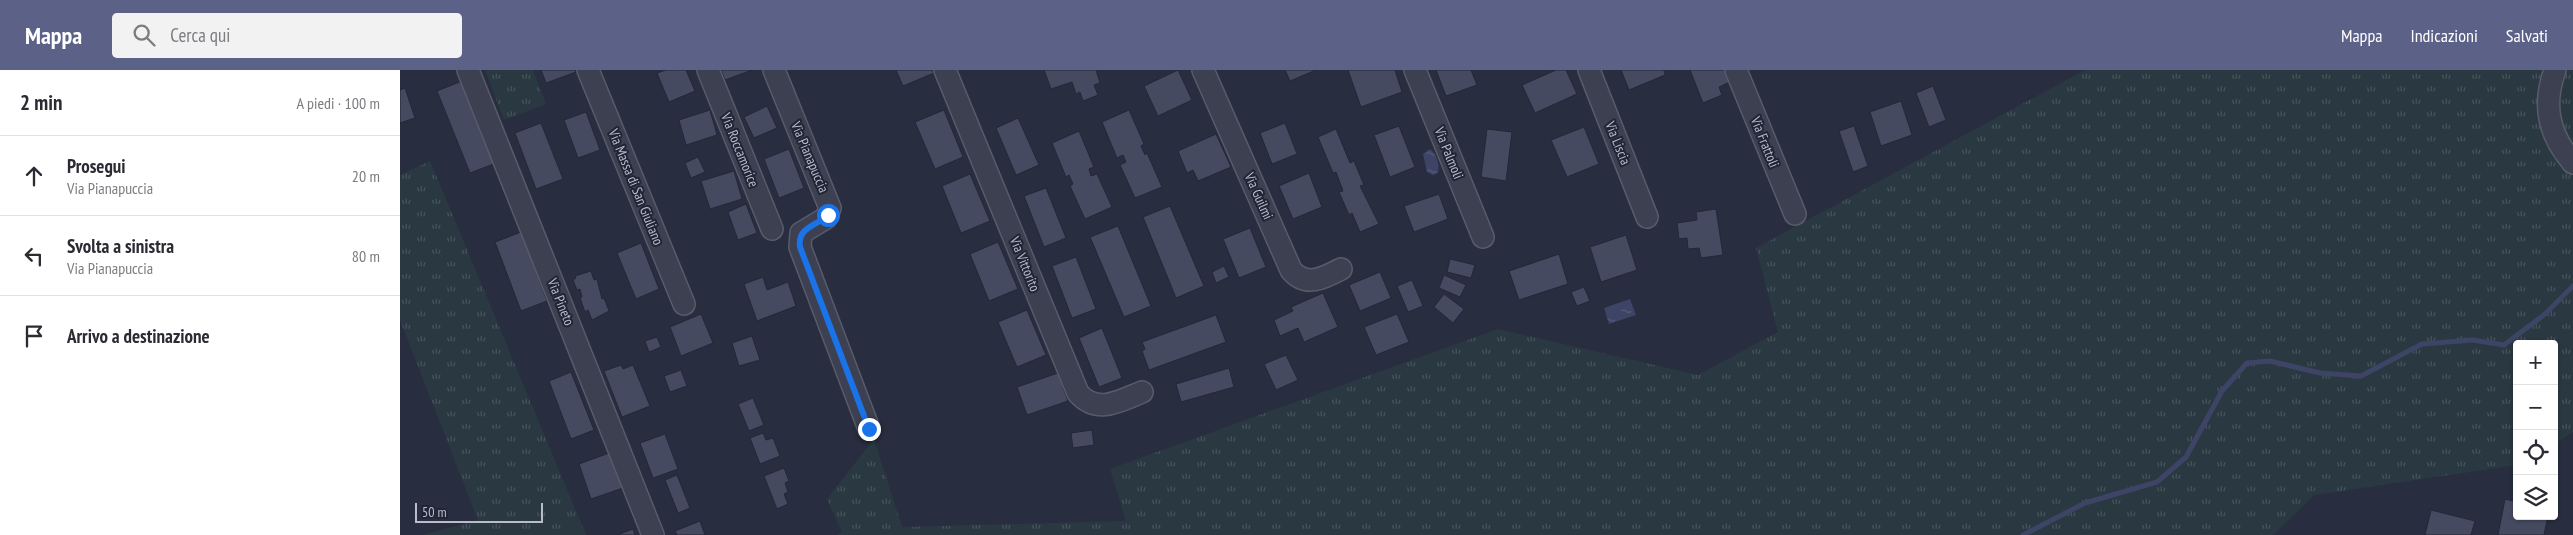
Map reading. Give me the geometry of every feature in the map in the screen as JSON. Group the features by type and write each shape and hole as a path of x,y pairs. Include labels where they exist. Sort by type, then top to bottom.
{"street":[{"name":"Via Pineto","path":"468,70 653,535"},
{"name":"Via Massa di San Giuliano","path":"588,70 684,304"},
{"name":"Via Roccamorice","path":"708,70 772,229"},
{"name":"Via Pianapuccia","path":"774,70 830,208 826,218 801,233 800,247 869,429"},
{"name":"Via Vittorito","path":"945,70 1078,393 1086,402 1099,406 1112,404 1142,392"},
{"name":"Via Guilmi","path":"1203,70 1291,270 1298,277 1313,281 1341,269"},
{"name":"Via Palmoli","path":"1415,70 1483,237"},
{"name":"Via Liscia","path":"1589,70 1647,217"},
{"name":"Via Frattoli","path":"1736,70 1795,214"},
{"path":"2554,70 2547,98 2548,115 2552,131 2573,163"}],"green space":[{"path":"485,70 533,70 546,104 504,120"},
{"path":"2085,70 2573,70 2573,432 2558,441 2558,340 2513,340 2513,466 2314,495 2273,535 837,535 842,532 827,499 874,439 902,527 1126,521 1110,469 1498,329 1698,375 1778,332 1756,248"},
{"path":"430,161 586,535 422,535 478,520 400,320 400,175"}],"water":[{"path":"1430,149 1436,157 1439,170 1438,173 1433,175 1427,172 1423,154"},
{"path":"1630,299 1636,315 1609,324 1604,308"}],"building":[{"path":"541,70 575,70 576,72 546,83"},
{"path":"666,70 686,70 695,91 669,102 657,73"},
{"path":"721,70 752,70 725,80"},
{"path":"896,70 932,70 934,73 903,86"},
{"path":"1044,70 1096,70 1100,83 1094,85 1098,95 1083,101 1080,92 1076,94 1072,82 1051,89"},
{"path":"1178,70 1192,100 1158,116 1144,86"},
{"path":"1285,70 1316,70 1290,81"},
{"path":"1348,70 1395,70 1402,92 1361,107"},
{"path":"1436,70 1471,70 1477,85 1446,96"},
{"path":"1556,70 1566,70 1577,94 1535,113 1522,85"},
{"path":"1621,70 1664,70 1665,75 1629,90"},
{"path":"1690,70 1725,70 1730,82 1719,87 1722,95 1703,103"},
{"path":"462,81 496,163 470,173 437,91"},
{"path":"1933,86 1946,120 1929,127 1916,93"},
{"path":"405,88 415,118 400,123 400,90"},
{"path":"1901,101 1912,135 1881,146 1870,112"},
{"path":"767,106 777,128 754,138 744,117"},
{"path":"710,110 717,135 686,145 679,120"},
{"path":"944,110 963,157 935,169 915,122"},
{"path":"1129,110 1144,144 1141,146 1145,155 1147,153 1162,187 1135,198 1120,165 1126,162 1123,155 1117,158 1102,122"},
{"path":"586,112 600,150 578,158 564,120"},
{"path":"1018,118 1039,165 1016,175 996,128"},
{"path":"541,123 563,179 536,189 515,133"},
{"path":"1285,123 1297,154 1272,164 1260,133"},
{"path":"1399,126 1415,167 1390,177 1374,135"},
{"path":"1854,126 1868,166 1853,172 1839,131"},
{"path":"1584,127 1599,164 1567,177 1551,140"},
{"path":"1336,129 1350,163 1354,161 1364,185 1360,186 1379,224 1360,232 1352,213 1349,215 1339,192 1343,191 1336,172 1333,173 1318,137"},
{"path":"1487,129 1512,132 1506,181 1481,177"},
{"path":"1079,131 1094,167 1089,169 1091,176 1097,174 1112,207 1085,219 1070,186 1073,184 1069,175 1066,177 1052,143"},
{"path":"1216,134 1231,167 1198,181 1193,170 1187,173 1178,151"},
{"path":"789,149 804,188 779,198 764,159"},
{"path":"698,157 705,172 691,178 685,163"},
{"path":"734,171 742,199 710,209 701,181"},
{"path":"1309,173 1322,207 1293,219 1279,186"},
{"path":"970,174 990,221 961,233 942,186"},
{"path":"1046,188 1066,238 1044,247 1024,196"},
{"path":"1439,194 1448,219 1414,232 1404,206"},
{"path":"746,204 757,233 738,240 728,212"},
{"path":"1170,206 1204,286 1176,298 1143,217"},
{"path":"1716,209 1723,255 1701,258 1699,248 1688,249 1687,238 1679,239 1677,223 1697,220 1696,212"},
{"path":"1118,226 1151,306 1124,317 1090,237"},
{"path":"1250,228 1266,267 1239,278 1223,239"},
{"path":"521,232 547,301 521,311 495,242"},
{"path":"1626,235 1637,270 1601,282 1590,247"},
{"path":"998,242 1018,289 989,301 970,254"},
{"path":"641,243 659,289 636,299 617,253"},
{"path":"1559,254 1568,284 1519,300 1509,271"},
{"path":"1076,257 1096,309 1072,318 1052,266"},
{"path":"1450,259 1475,265 1471,278 1447,272"},
{"path":"1224,266 1229,277 1216,283 1212,272"},
{"path":"591,271 594,280 597,279 602,299 604,298 609,311 592,320 588,310 585,312 580,298 582,297 580,289 577,290 573,280 576,278 575,276"},
{"path":"1380,272 1391,298 1360,311 1349,285"},
{"path":"1444,275 1466,285 1460,297 1439,288"},
{"path":"763,277 767,290 788,282 796,306 757,321 744,284"},
{"path":"1412,280 1423,306 1408,312 1397,286"},
{"path":"1584,287 1590,301 1577,306 1571,292"},
{"path":"1323,293 1338,327 1304,342 1298,328 1280,336 1274,320 1293,311 1291,307"},
{"path":"1444,294 1464,309 1453,323 1434,307"},
{"path":"1027,310 1046,355 1017,367 998,322"},
{"path":"701,314 713,343 681,356 670,327"},
{"path":"1397,314 1409,342 1376,355 1364,327"},
{"path":"1216,315 1226,342 1149,370 1142,351 1145,349 1142,342"},
{"path":"1102,328 1122,378 1099,387 1079,338"},
{"path":"752,336 760,360 739,366 732,343"},
{"path":"657,337 661,347 649,352 645,341"},
{"path":"1286,355 1298,380 1276,390 1264,364"},
{"path":"621,365 623,369 633,365 650,406 622,417 604,371"},
{"path":"1229,368 1234,387 1181,402 1176,384"},
{"path":"681,370 687,386 670,392 664,376"},
{"path":"571,372 594,430 571,439 549,381"},
{"path":"1058,373 1068,401 1027,415 1017,387"},
{"path":"753,398 764,425 749,431 738,404"},
{"path":"1092,430 1094,445 1073,448 1071,433"},
{"path":"763,433 766,440 773,438 780,456 760,464 750,438"},
{"path":"665,434 678,469 653,478 640,443"},
{"path":"609,453 623,488 591,499 579,464"},
{"path":"784,468 789,481 785,483 788,492 784,494 788,504 777,509 764,476"},
{"path":"677,475 690,508 678,513 665,480"},
{"path":"2505,499 2513,501 2513,520 2547,520 2544,535 2498,535"},
{"path":"2431,510 2475,521 2471,535 2425,535"},
{"path":"700,521 705,535 677,535 675,531"},
{"path":"633,529 635,535 617,535"}],"waterway":[{"path":"2023,535 2085,503 2157,482 2186,457 2222,391 2247,363 2270,361 2320,373 2361,376 2422,344 2473,340 2504,345 2545,314 2573,286"}],"route":[{"path":"828,215 804,230 801,233 799,242 869,429"}]}
